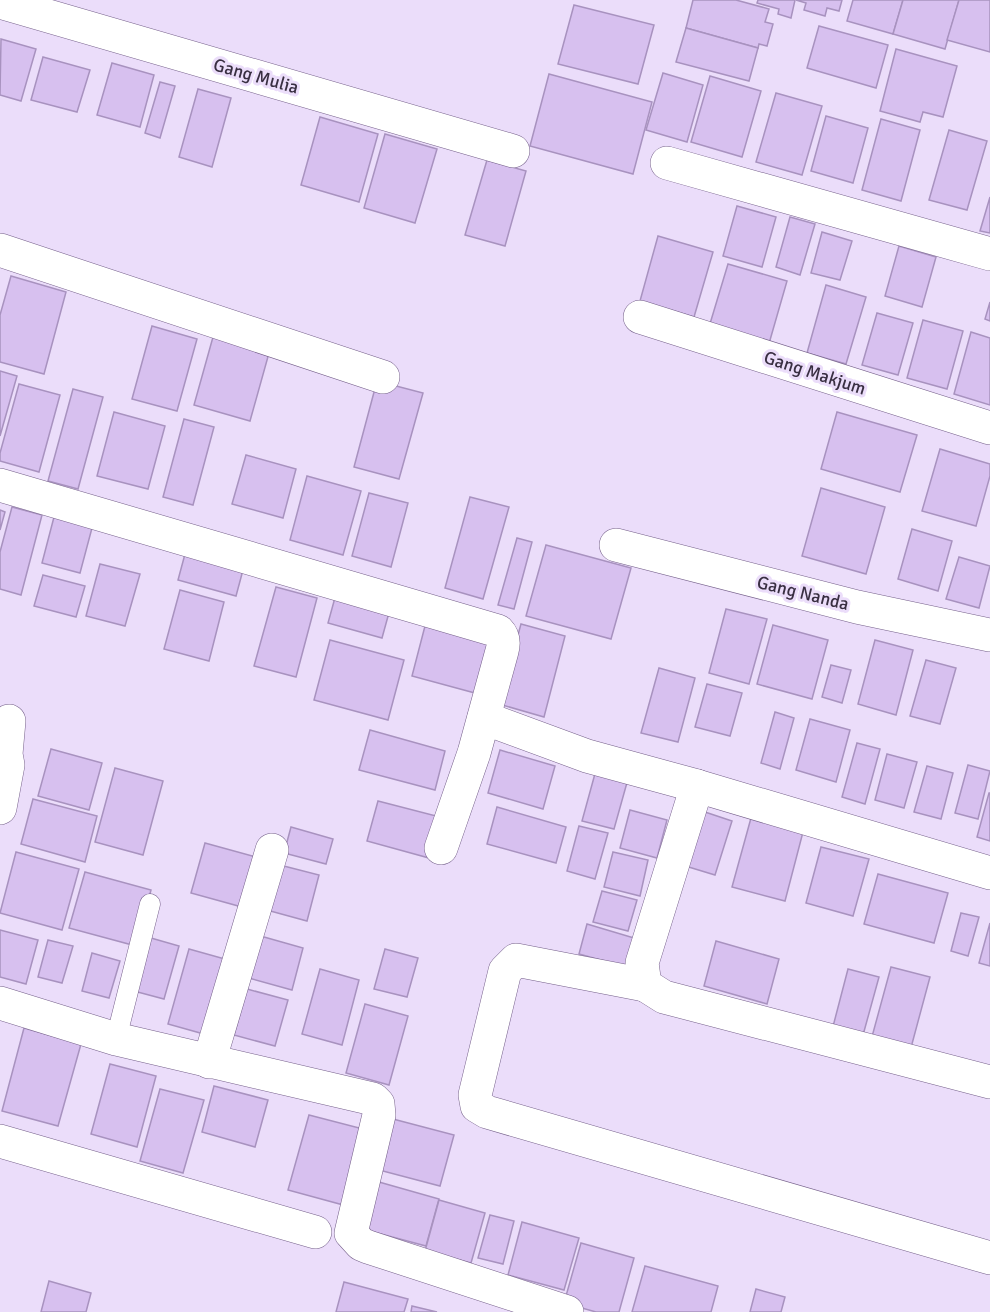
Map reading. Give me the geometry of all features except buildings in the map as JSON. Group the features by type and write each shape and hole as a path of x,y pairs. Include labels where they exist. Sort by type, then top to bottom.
{"street":[{"name":"Gang Mulia","path":"0,2 513,151"},
{"path":"667,163 990,254"},
{"path":"0,250 383,377"},
{"name":"Gang Makjum","path":"640,317 990,428"},
{"path":"0,484 502,634 504,642 484,718 441,848"},
{"name":"Gang Nanda","path":"616,544 856,607 990,635"},
{"path":"484,718 587,756 697,786 990,873"},
{"path":"0,808 8,765 6,754 9,721"},
{"path":"645,985 642,963 697,786"},
{"path":"209,1062 272,850"},
{"path":"990,1082 664,997 645,985 516,960 505,970 475,1095 477,1106 488,1112 990,1258"},
{"path":"0,1003 116,1039 373,1099 378,1104 379,1115 351,1233 361,1244 567,1312"},
{"path":"0,1141 315,1232"}],"lane":[{"path":"116,1039 150,904"}]}
